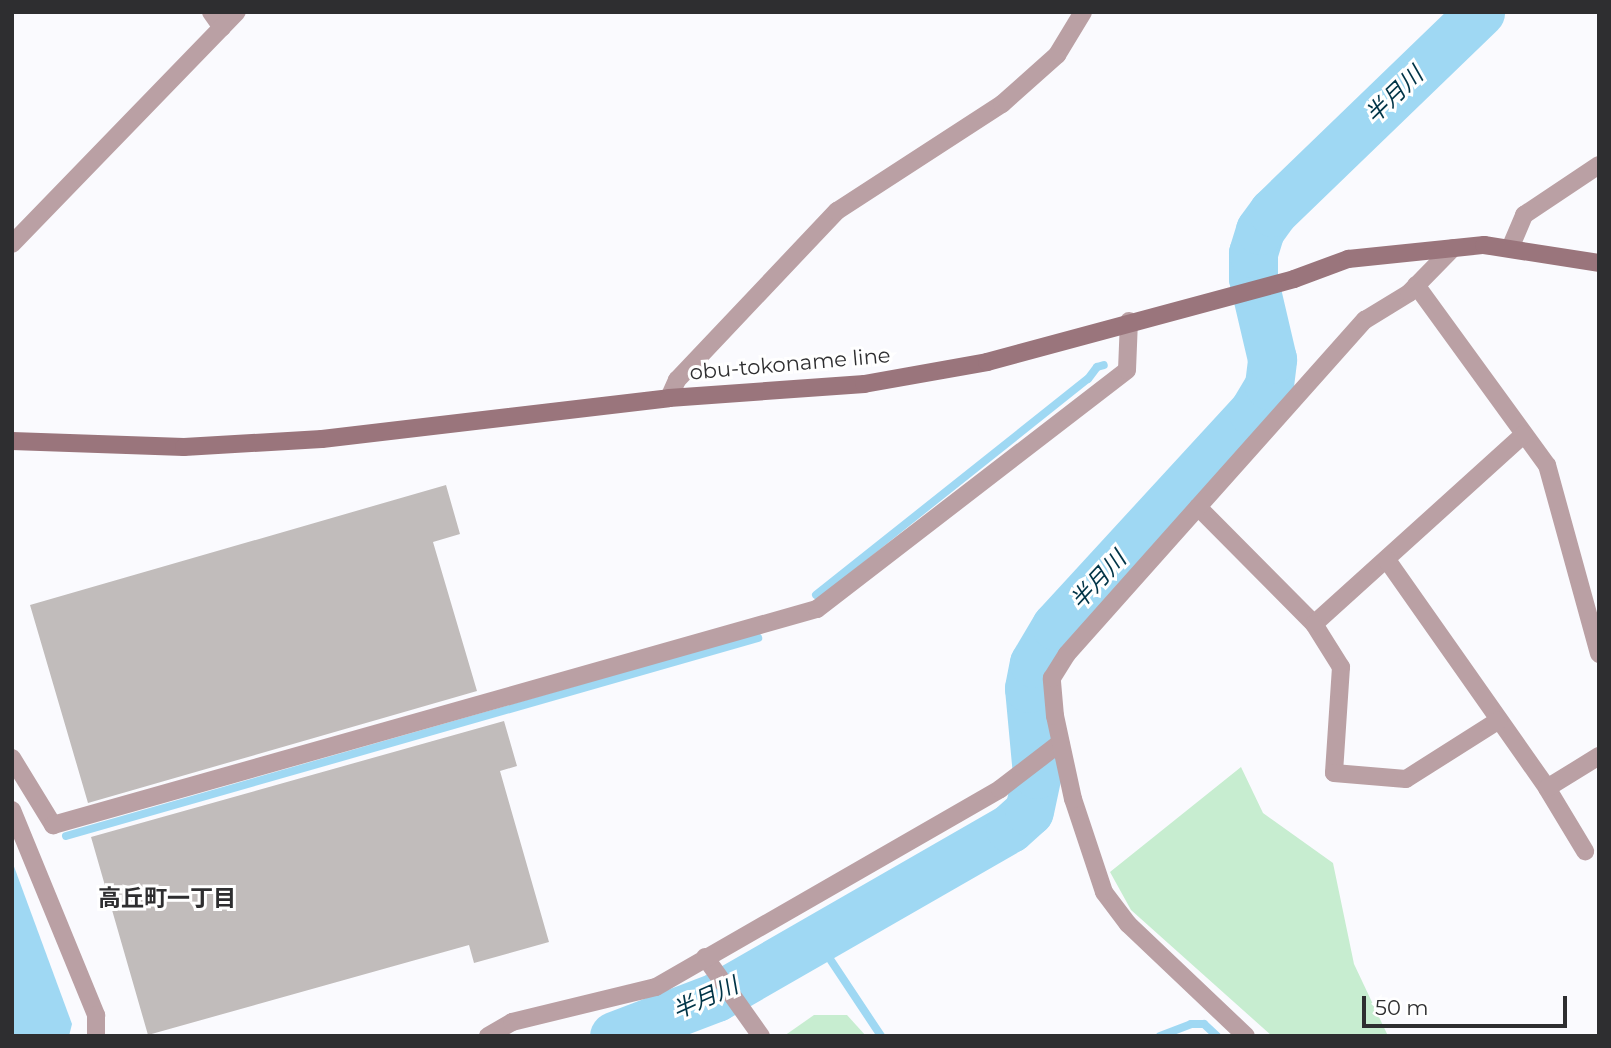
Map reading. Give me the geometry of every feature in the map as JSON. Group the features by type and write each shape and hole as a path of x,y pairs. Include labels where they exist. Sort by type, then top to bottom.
{"main road":[{"name":"obu-tokoname line","path":"12,440 184,447 322,439 669,398 864,384 987,362 1129,321 1294,279 1348,259 1453,248 1511,246 1599,263"}],"street":[{"path":"211,12 222,29"},
{"path":"12,244 237,12"},
{"path":"669,398 677,380 837,211 1002,104 1057,55 1083,12"},
{"path":"1511,246 1524,215 1599,164"},
{"path":"1246,1036 1128,924 1104,892 1054,748 1052,678 1067,654 1365,320 1416,285 1453,248"},
{"path":"1416,285 1547,465 1599,654"},
{"path":"12,758 53,825 817,609 1127,370 1129,321"},
{"path":"1314,624 1524,434"},
{"path":"1198,507 1314,624 1341,667 1334,773 1406,779 1499,720"},
{"path":"1387,560 1547,788 1585,851"},
{"path":"488,1036 512,1022 656,987 1021,776 1054,748"},
{"path":"1547,788 1599,756"},
{"path":"12,810 96,1015 96,1036"},
{"path":"705,957 746,1020 761,1036"}],"green space":[{"path":"1241,767 1263,813 1333,863 1354,964 1388,1036 1272,1036 1131,910 1110,872"},
{"path":"814,1015 847,1015 866,1036 784,1036"}],"water":[{"path":"12,861 72,1024 69,1036 12,1036"}],"building":[{"path":"446,485 460,534 433,542 477,691 88,803 30,605"},
{"path":"504,721 517,766 500,771 549,942 474,963 469,945 148,1035 91,837"}],"waterway":[{"name":"半月川","path":"614,1036 716,997 1010,828 1029,811 1037,774 1029,688 1034,663 1056,626 1253,412 1269,385 1272,359 1253,278 1253,253 1260,230 1273,212 1480,12"},
{"path":"816,595 1088,379 1097,367 1104,365"},
{"path":"66,836 758,638"},
{"path":"816,938 881,1036"},
{"path":"1160,1036 1191,1024 1204,1024 1217,1036"}],"district":[{"name":"高丘町一丁目","path":"167,898"}]}
